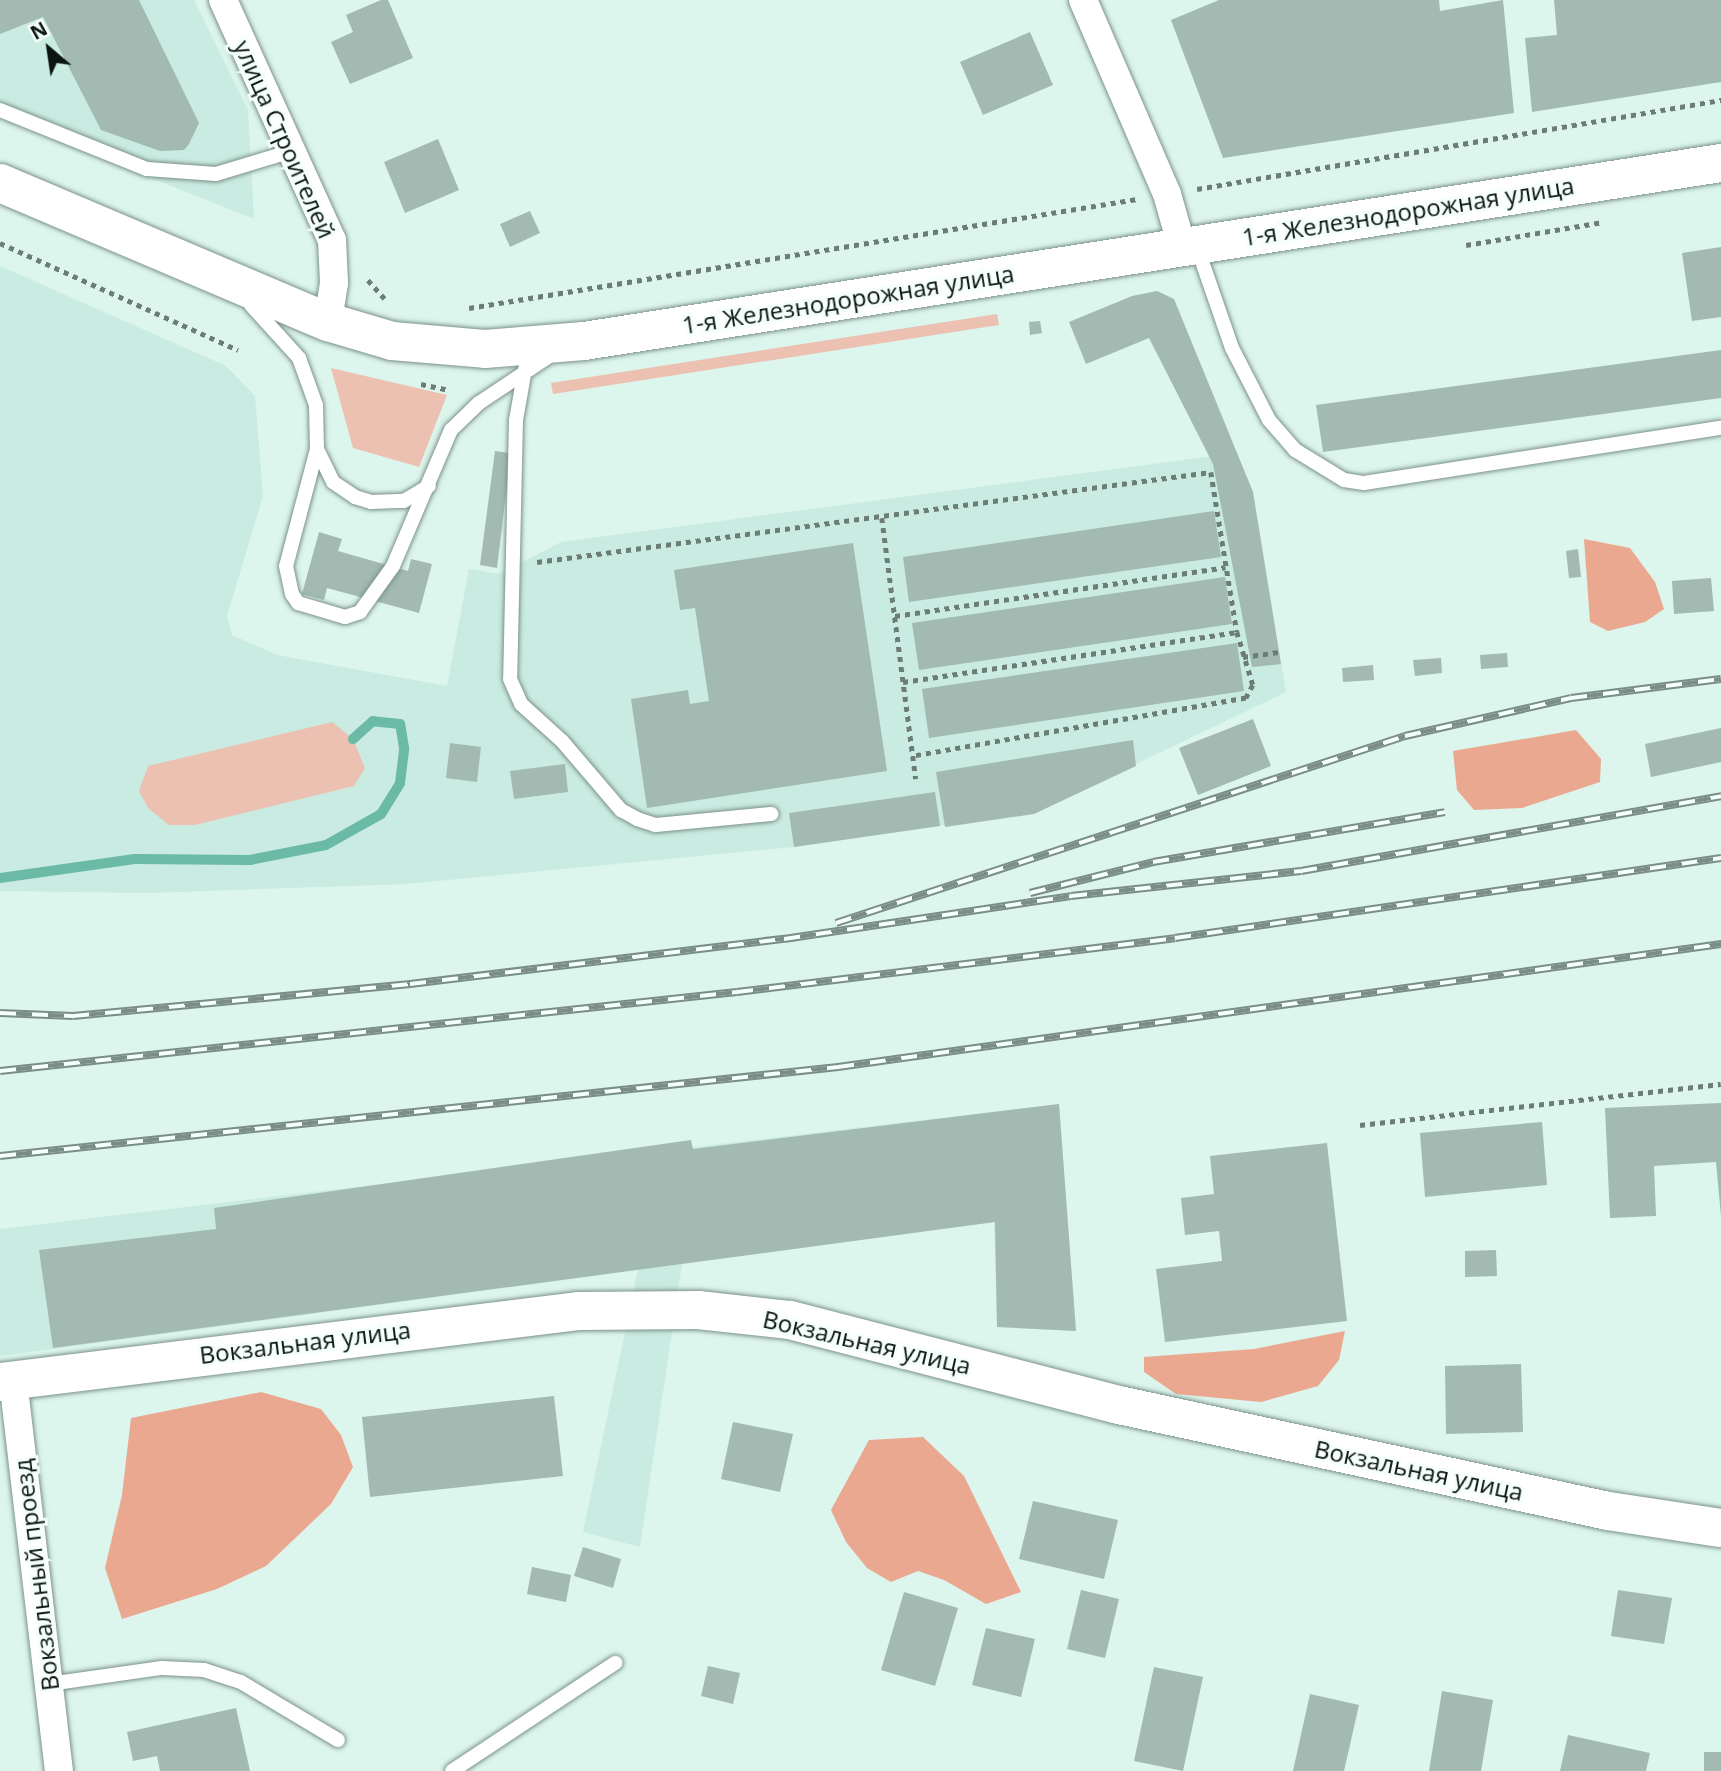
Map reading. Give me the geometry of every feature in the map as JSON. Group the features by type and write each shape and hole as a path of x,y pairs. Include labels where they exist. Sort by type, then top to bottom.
{"main road":[{"name":"1-я Железнодорожная улица","path":"0,183 328,322 430,346 525,360 584,341 1721,163"},
{"name":"Вокзальная улица","path":"7,1381 578,1311 698,1310 790,1320 1119,1405 1608,1511 1721,1528"}],"street":[{"name":"улица Строителей","path":"223,0 334,249 328,322"},
{"path":"1083,0 1190,246"},
{"name":"Вокзальный проезд","path":"7,1381 60,1771"}],"lane":[{"path":"0,110 147,169 216,174 292,151"},
{"path":"1190,246 1250,387 1280,435 1321,470 1344,480 1364,483 1721,428"},
{"path":"215,275 272,323 299,358 317,405 317,449 286,566 292,594 298,603 345,617 360,612 393,566 459,420 525,360"},
{"path":"525,360 516,420 516,565 512,688 521,704 562,741 621,810 655,825 771,814"},
{"path":"317,449 333,482 355,497 371,502 404,501 430,485"},
{"path":"452,1771 615,1663"},
{"path":"49,1684 162,1668 204,1670 241,1682 338,1740"}],"path":[{"path":"458,309 1167,194 1721,100"},
{"path":"1466,245 1614,221"},
{"path":"0,243 238,350"},
{"path":"365,275 390,303"},
{"path":"516,565 1210,472 1237,632 1252,692 1237,701 912,757"},
{"path":"882,518 916,779"},
{"path":"895,616 1225,567"},
{"path":"903,682 1237,632"},
{"path":"1243,657 1279,652"},
{"path":"1360,1125 1721,1084"}],"shaded area":[{"path":"0,0 194,0 248,110 254,219 0,118"},
{"path":"0,266 226,366 255,396 263,496 227,616 232,635 277,655 447,686 469,569 500,574 561,542 1237,453 1253,492 1286,692 1038,811 794,847 406,884 150,893 0,891"},
{"path":"997,314 999,325 553,394 551,383"},
{"path":"331,368 447,395 419,467 353,448"},
{"path":"1584,539 1630,548 1655,582 1664,609 1645,622 1608,631 1590,622"},
{"path":"332,722 353,739 365,768 354,786 195,825 169,825 148,808 139,791 148,766"},
{"path":"1576,730 1601,759 1600,782 1522,808 1474,810 1457,790 1453,751"},
{"path":"1059,1104 1076,1331 997,1327 994,1222 682,1264 640,1547 583,1532 638,1270 0,1356 0,1229"},
{"path":"1345,1331 1339,1360 1318,1386 1261,1402 1176,1394 1144,1372 1144,1357 1254,1349"},
{"path":"261,1392 321,1409 341,1435 353,1467 331,1504 266,1566 217,1589 122,1619 105,1568 122,1495 131,1418"},
{"path":"923,1437 964,1476 1021,1592 986,1604 944,1580 918,1571 891,1582 867,1568 846,1542 831,1510 869,1440"}],"building":[{"path":"0,0 139,0 199,123 189,144 184,150 160,151 101,130 43,17 0,34"},
{"path":"381,0 388,0 413,58 350,84 331,42 353,32 346,15"},
{"path":"1219,0 1439,0 1440,11 1503,0 1514,113 1223,158 1171,20"},
{"path":"1554,0 1721,0 1721,82 1532,112 1525,38 1557,35"},
{"path":"1030,32 1053,85 983,115 960,62"},
{"path":"438,139 459,190 405,213 384,162"},
{"path":"530,211 540,233 510,247 500,224"},
{"path":"1721,247 1721,317 1692,321 1682,253"},
{"path":"1157,291 1174,299 1253,492 1281,664 1252,667 1213,464 1149,338 1086,364 1069,322 1132,296"},
{"path":"1040,321 1042,333 1030,335 1029,322"},
{"path":"1721,350 1721,398 1323,452 1316,405"},
{"path":"495,451 511,453 497,568 480,565"},
{"path":"1214,511 1221,557 909,602 903,557"},
{"path":"319,532 342,539 338,551 408,571 411,559 432,564 419,613 327,588 324,600 302,594"},
{"path":"853,543 887,771 647,808 631,699 688,690 690,704 709,701 695,608 680,610 674,570"},
{"path":"1578,549 1581,577 1569,578 1566,551"},
{"path":"1225,577 1232,624 919,670 912,623"},
{"path":"1711,578 1714,611 1674,614 1672,581"},
{"path":"1237,643 1244,691 929,738 922,689"},
{"path":"1507,653 1508,667 1481,669 1480,655"},
{"path":"1441,658 1442,673 1415,676 1413,660"},
{"path":"1373,665 1374,680 1343,682 1342,668"},
{"path":"1253,719 1271,766 1198,795 1179,748"},
{"path":"1721,728 1721,762 1651,777 1645,744"},
{"path":"1133,740 1136,766 1034,814 945,827 936,772"},
{"path":"450,743 481,747 477,782 446,778"},
{"path":"565,764 568,792 514,799 510,771"},
{"path":"935,792 940,826 794,847 789,813"},
{"path":"1721,1103 1721,1216 1716,1162 1654,1166 1656,1216 1610,1218 1605,1108"},
{"path":"1059,1104 1076,1331 997,1327 995,1222 53,1348 39,1250 216,1229 214,1208 691,1140 693,1149"},
{"path":"1542,1122 1547,1185 1425,1197 1420,1133"},
{"path":"1327,1143 1347,1321 1165,1342 1156,1269 1222,1261 1219,1231 1185,1235 1181,1198 1214,1194 1210,1156"},
{"path":"1496,1250 1497,1276 1465,1277 1465,1251"},
{"path":"1521,1364 1523,1432 1446,1434 1445,1366"},
{"path":"554,1396 563,1476 370,1497 362,1417"},
{"path":"733,1422 793,1434 780,1492 721,1479"},
{"path":"1033,1501 1118,1520 1104,1579 1019,1559"},
{"path":"583,1547 621,1559 613,1588 574,1576"},
{"path":"532,1567 571,1575 566,1602 527,1594"},
{"path":"1081,1590 1119,1599 1105,1658 1067,1649"},
{"path":"1618,1590 1672,1598 1664,1644 1611,1636"},
{"path":"904,1592 958,1608 935,1686 881,1670"},
{"path":"986,1628 1035,1639 1021,1697 972,1685"},
{"path":"708,1666 740,1673 733,1704 701,1696"},
{"path":"1154,1667 1203,1677 1183,1771 1134,1761"},
{"path":"1442,1691 1493,1700 1481,1771 1429,1771"},
{"path":"1310,1694 1359,1705 1344,1771 1293,1771"},
{"path":"236,1708 250,1771 160,1771 157,1756 133,1761 127,1732"},
{"path":"1568,1735 1650,1753 1646,1771 1560,1771"},
{"path":"1704,1752 1721,1752 1721,1771 1704,1771"}],"waterway":[{"path":"0,878 135,859 250,860 326,845 381,814 400,783 404,748 400,724 373,721 353,739"}],"railway":[{"path":"836,923 1405,736 1571,698 1721,679"},
{"path":"0,1013 73,1016 410,984 784,939 1071,896 1301,871 1721,796"},
{"path":"1030,893 1153,862 1445,812"},
{"path":"0,1071 737,992 1175,938 1721,858"},
{"path":"0,1156 838,1067 1721,944"}]}
